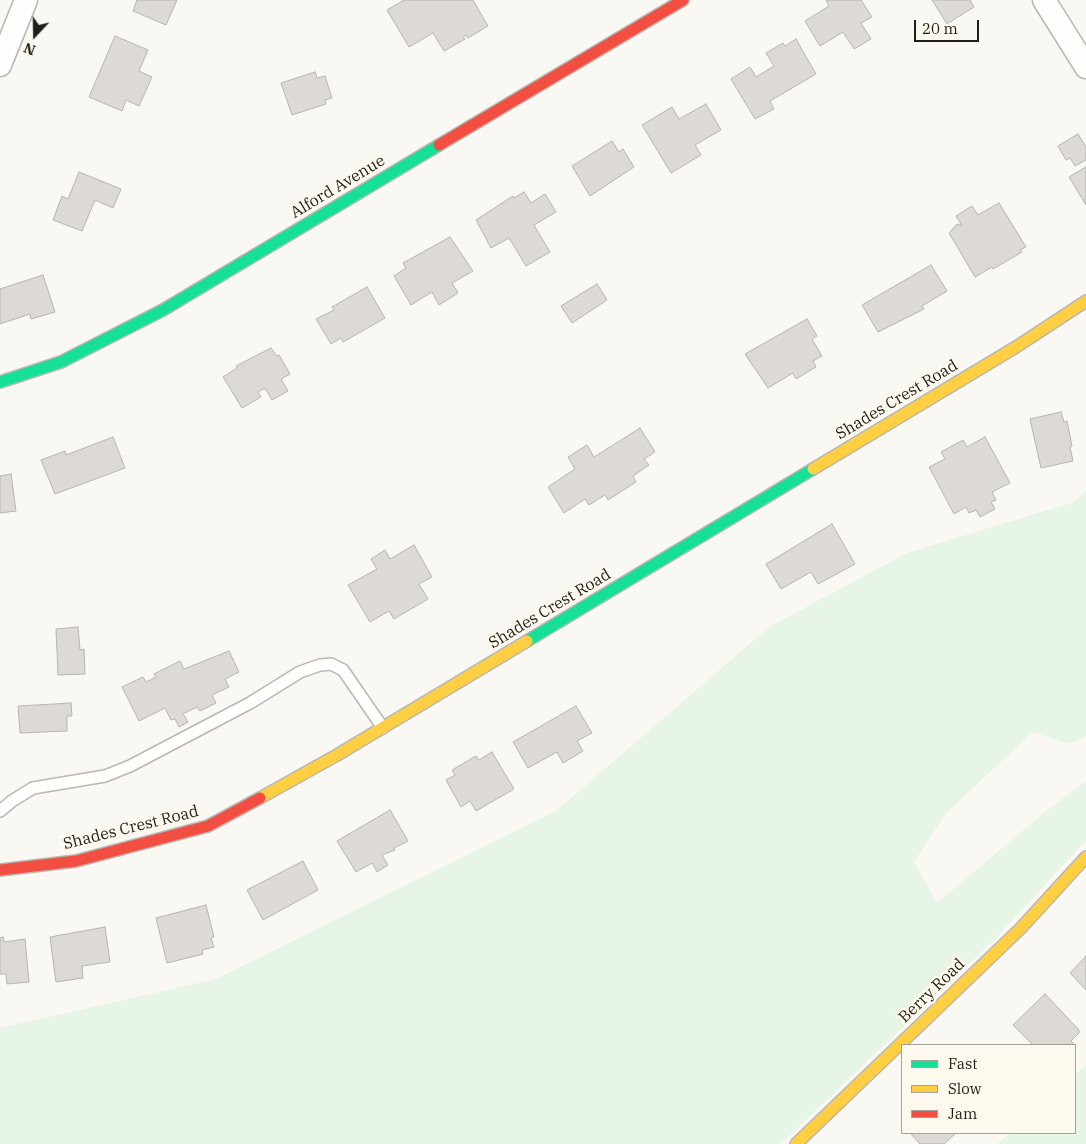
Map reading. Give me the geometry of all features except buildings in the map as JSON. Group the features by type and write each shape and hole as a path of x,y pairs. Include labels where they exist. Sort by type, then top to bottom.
{"street":[{"path":"0,65 26,0"},
{"name":"Alford Avenue","path":"0,382 61,362 163,310 683,0"},
{"path":"1044,0 1086,67"},
{"name":"Shades Crest Road","path":"0,870 76,861 208,826 383,728 1016,347 1086,301"},
{"name":"Berry Road","path":"796,1144 1021,928 1086,858"}],"lane":[{"path":"0,811 12,801 34,788 105,776 130,766 250,703 300,672 320,665 331,664 343,670 383,728"}],"green space":[{"path":"1086,491 1086,736 1070,744 1033,732 946,813 914,862 937,903 1046,811 1086,781 1086,840 995,939 781,1144 0,1144 0,1028 216,979 556,811 769,627 907,553 1074,502"},
{"path":"1086,1064 1086,1144 997,1144 1009,1134 1076,1134 1076,1075"}],"traffic: fast":[{"path":"0,382 61,362 163,310 439,145"},
{"path":"527,641 813,469"}],"traffic: slow":[{"path":"813,469 1016,347 1086,301"},
{"path":"260,798 337,755 527,641"},
{"path":"796,1144 1021,928 1086,857"}],"traffic: jam":[{"path":"439,145 683,0"},
{"path":"0,870 76,861 208,826 260,798"}]}
